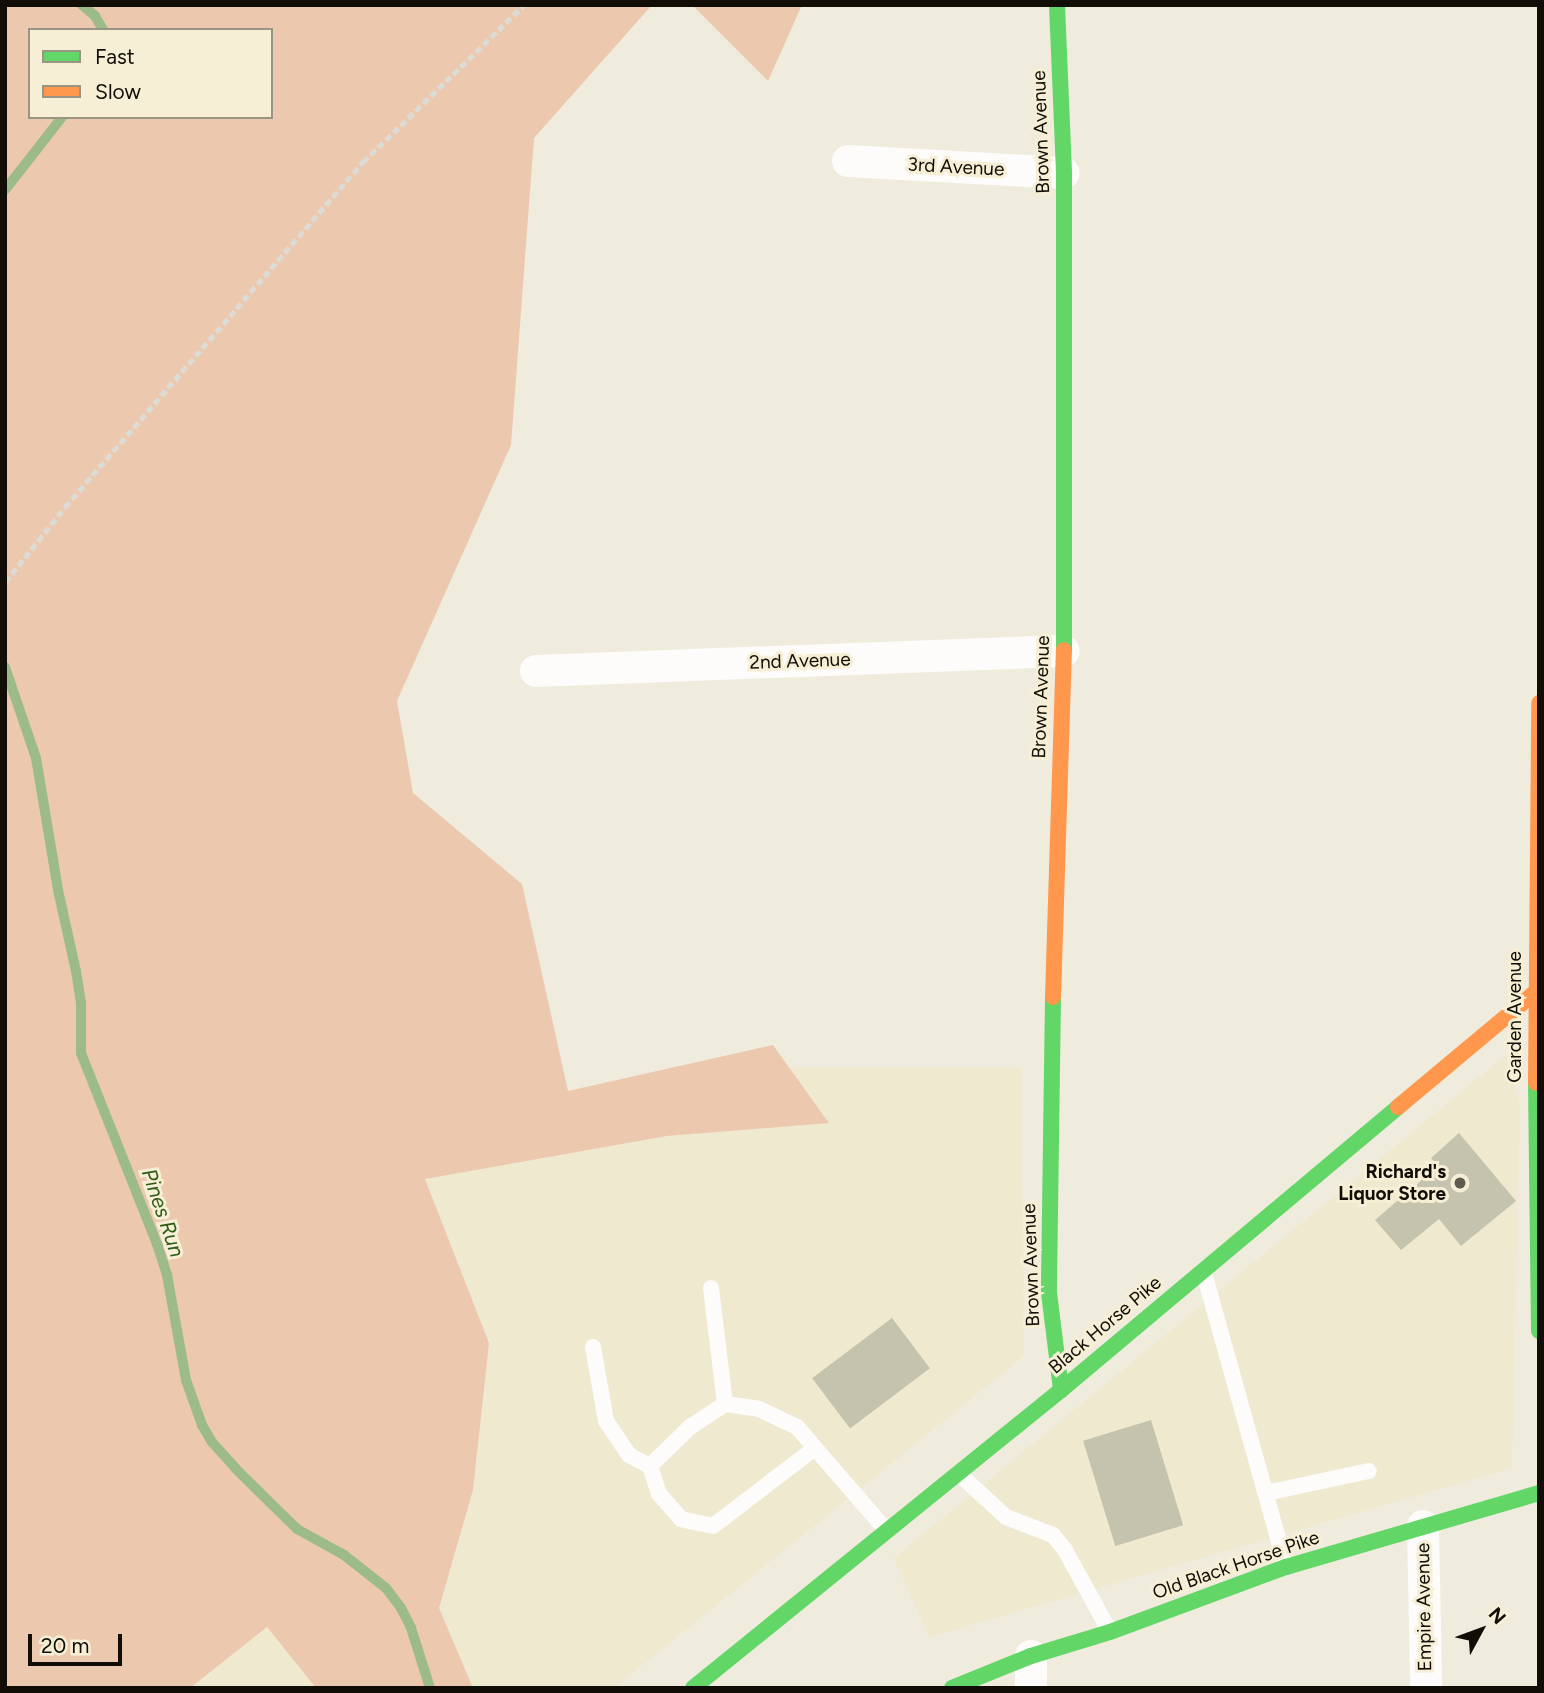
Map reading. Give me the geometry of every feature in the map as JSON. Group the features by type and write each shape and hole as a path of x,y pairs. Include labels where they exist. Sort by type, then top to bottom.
{"street":[{"name":"Brown Avenue","path":"1057,5 1064,173 1064,651 1050,1129 1049,1293 1061,1390"},
{"name":"3rd Avenue","path":"848,160 1064,173"},
{"name":"2nd Avenue","path":"536,671 1064,651"},
{"name":"Garden Avenue","path":"1539,703 1539,1331"},
{"name":"Black Horse Pike","path":"693,1688 1061,1390 1537,990"},
{"name":"Old Black Horse Pike","path":"952,1688 1031,1656 1110,1632 1286,1567 1539,1493"},
{"name":"Empire Avenue","path":"1423,1526 1426,1688"},
{"path":"1031,1656 1031,1688"}],"lane":[{"path":"1204,1271 1286,1567"},
{"path":"711,1288 725,1404"},
{"path":"593,1348 606,1420 629,1455 650,1466 659,1494 681,1519 713,1526 815,1448"},
{"path":"650,1466 690,1427 725,1404 759,1409 797,1427 887,1531"},
{"path":"1266,1493 1369,1471"},
{"path":"958,1473 1006,1517 1053,1535 1065,1550 1110,1632"}],"path":[{"path":"5,582 65,507 363,162 524,5"}],"shaded area":[{"path":"5,5 652,5 534,138 511,445 397,701 413,793 522,884 568,1091 773,1045 829,1123 667,1136 425,1179 489,1343 473,1490 439,1608 473,1688 316,1688 267,1627 190,1688 5,1688"},
{"path":"692,5 802,5 768,81"},
{"path":"1506,1055 1520,1104 1512,1468 929,1637 894,1558"},
{"path":"789,1067 1021,1067 1024,1356 614,1688 473,1688 439,1608 473,1490 425,1179 667,1136 829,1123"},
{"path":"267,1626 316,1688 190,1688"}],"building":[{"name":"Richard's Liquor Store","path":"1459,1133 1516,1201 1461,1246 1439,1219 1401,1250 1375,1220 1438,1166 1431,1158"},
{"path":"892,1318 930,1368 850,1428 812,1378"},
{"path":"1151,1420 1183,1525 1115,1546 1083,1441"}],"waterway":[{"name":"Pines Run","path":"82,5 95,16 102,28"},
{"name":"Pines Run","path":"5,190 60,119"},
{"name":"Pines Run","path":"5,667 36,758 58,890 81,1002 81,1053 157,1244 167,1275 186,1380 202,1425 212,1442 236,1469 297,1529 344,1555 386,1588 401,1608 411,1628 430,1688"}],"traffic: fast":[{"path":"1057,5 1064,173 1064,650"},
{"path":"1053,997 1049,1293 1061,1390"},
{"path":"1536,1083 1539,1331"},
{"path":"693,1688 1061,1390 1398,1107"},
{"path":"952,1688 1031,1656 1110,1632 1286,1567 1539,1493"}],"traffic: slow":[{"path":"1053,997 1064,650"},
{"path":"1536,1083 1539,703"},
{"path":"1398,1107 1539,989"}],"place":[{"name":"Richard's Liquor Store","path":"1460,1183"}]}
